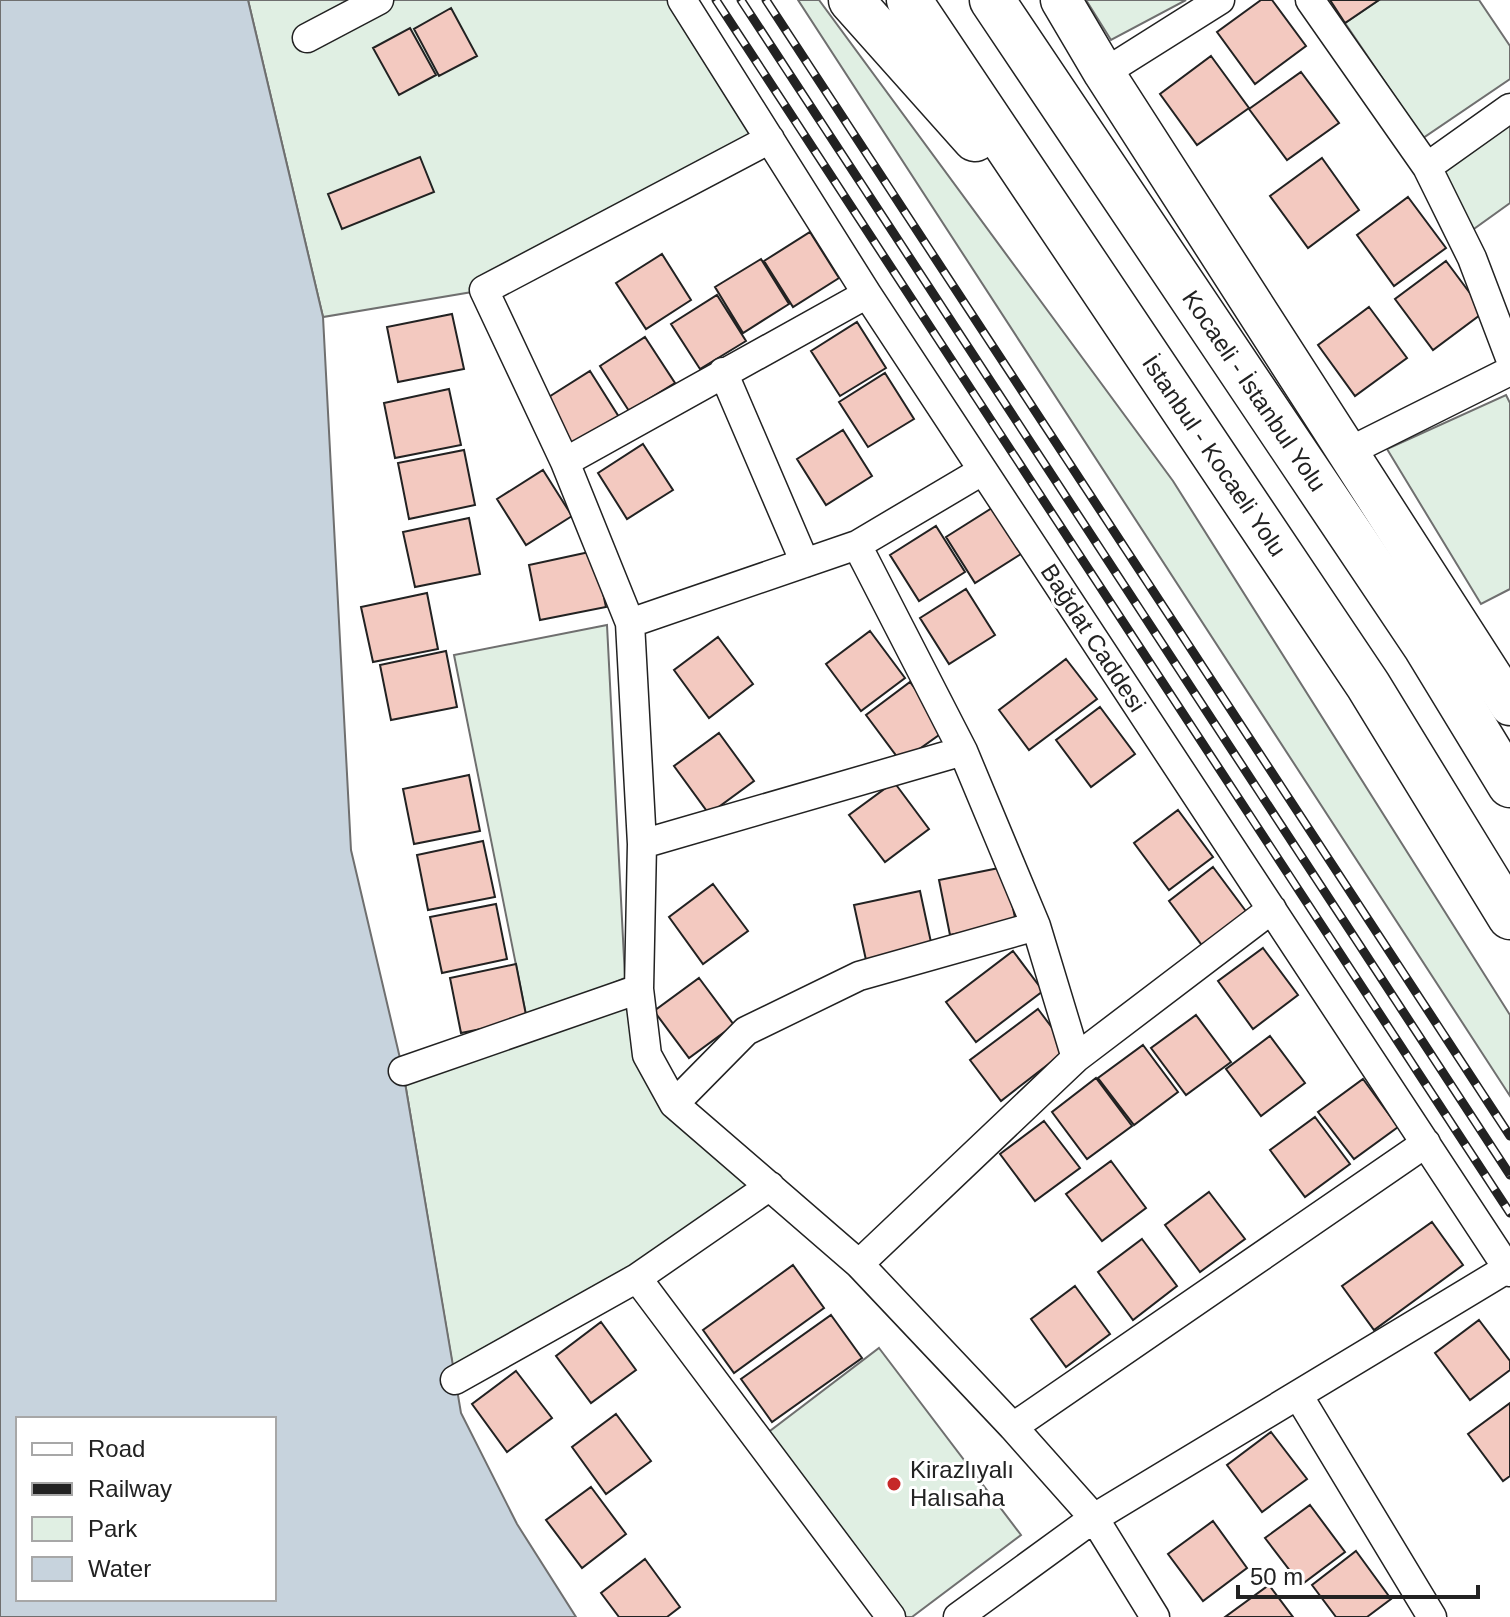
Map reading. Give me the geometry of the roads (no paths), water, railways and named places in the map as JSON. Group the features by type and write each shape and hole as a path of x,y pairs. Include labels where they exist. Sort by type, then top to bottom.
{"highway":[{"path":"851,0 1083,260"},
{"name":"İstanbul - Kocaeli Yolu","path":"909,0 1368,685 1510,917"},
{"name":"Kocaeli - İstanbul Yolu","path":"992,0 1426,647 1510,785"},
{"path":"1020,0 1144,228"}],"main road":[{"path":"1061,0 1104,73 1510,705"}],"street":[{"path":"307,38 379,0"},
{"name":"Bağdat Caddesi","path":"682,0 982,471 1509,1270"},
{"path":"1104,73 1220,0"},
{"path":"1310,0 1427,167 1472,258 1510,358"},
{"path":"1427,167 1510,108"},
{"path":"770,139 484,290 565,462 630,623 642,844 639,989 647,1055 674,1104 859,1264 1013,1427 1094,1518 1155,1617"},
{"path":"565,462 867,294"},
{"path":"1348,452 1510,371"},
{"path":"723,372 805,563"},
{"path":"630,623 857,545 982,471"},
{"path":"857,545 963,751 1036,926 1076,1058"},
{"path":"642,844 963,751"},
{"path":"859,1264 1076,1058 1272,909"},
{"path":"674,1104 746,1031 859,976 1036,926"},
{"path":"403,1071 639,989"},
{"path":"1013,1427 1426,1143"},
{"path":"455,1380 637,1278 770,1186"},
{"path":"958,1617 1094,1518 1509,1270"},
{"path":"637,1278 891,1617"},
{"path":"1298,1395 1432,1617"}],"water":[{"path":"0,0 248,0 323,317 351,850 403,1071 461,1413 517,1524 576,1617 0,1617"}],"railway":[{"path":"716,0 1510,1213"},
{"path":"741,0 1510,1175"},
{"path":"766,0 1510,1136"}],"place":[{"name":"Kirazlıyalı Halısaha","path":"894,1484"}]}
